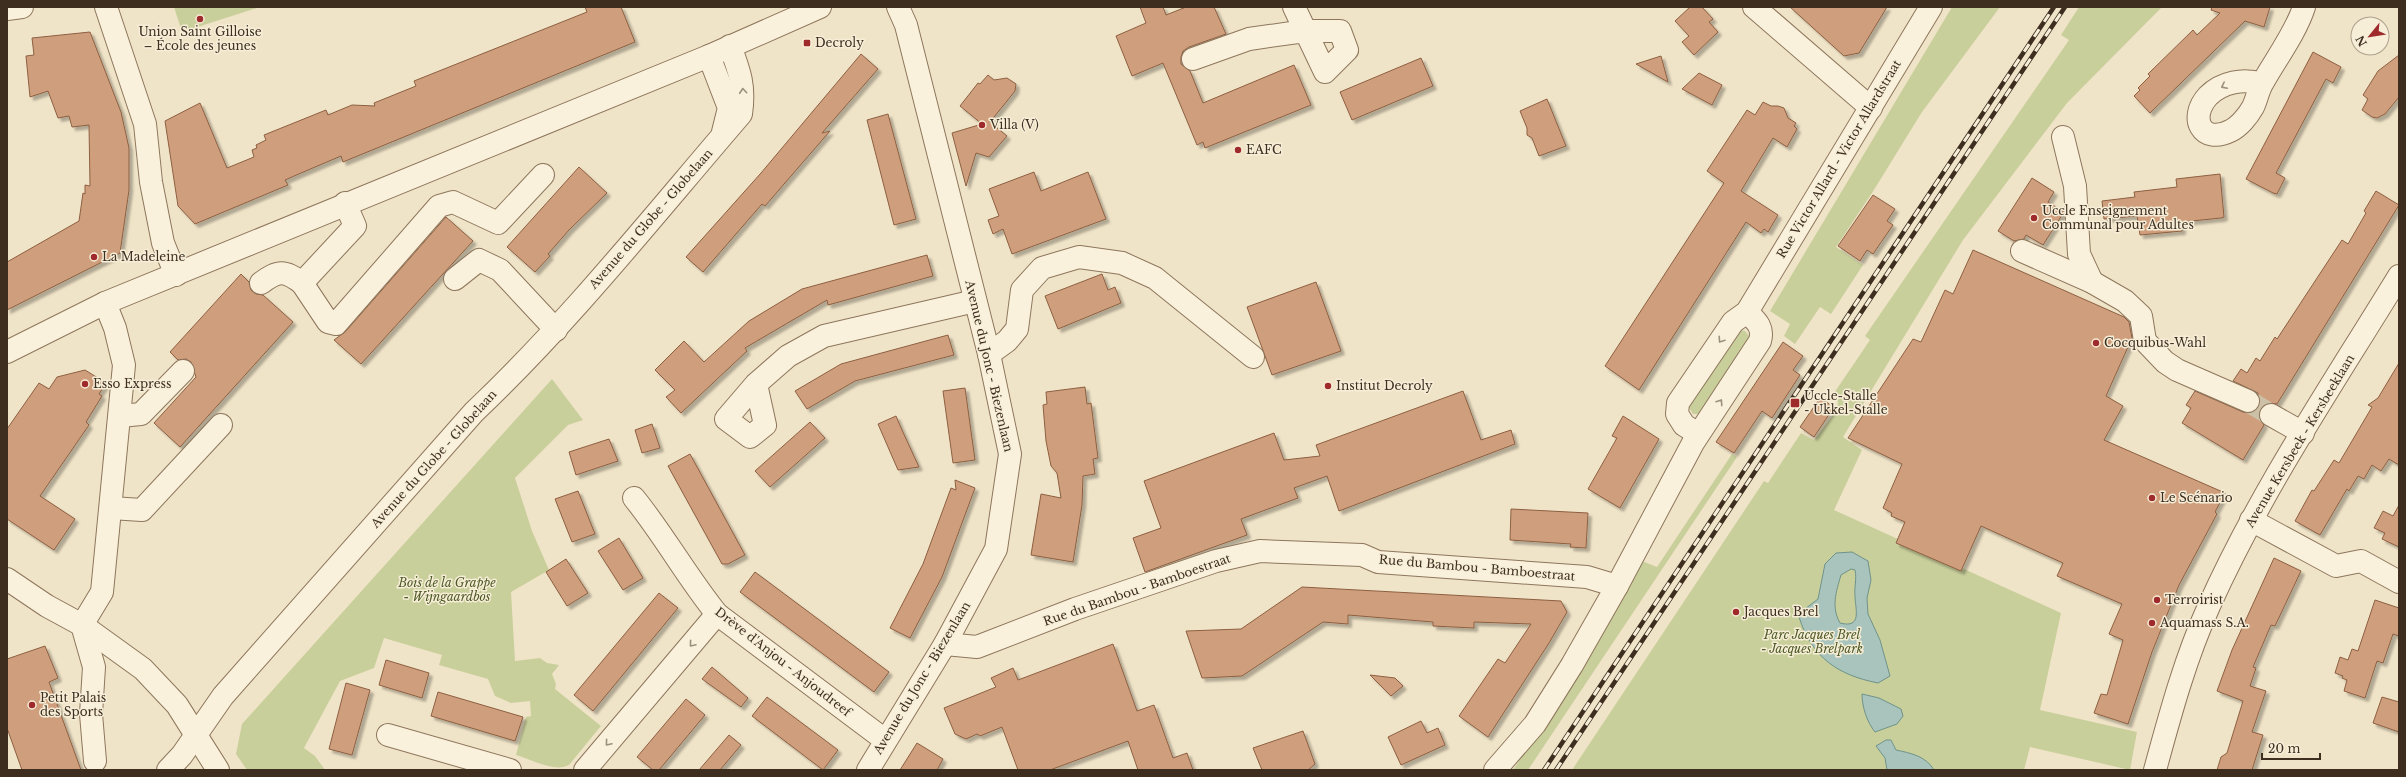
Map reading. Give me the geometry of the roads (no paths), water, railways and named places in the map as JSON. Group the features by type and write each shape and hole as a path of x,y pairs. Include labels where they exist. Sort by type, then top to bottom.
{"street":[{"path":"7,9 22,7"},
{"path":"106,7 145,124 151,182 163,243 176,274"},
{"path":"7,352 105,303 345,203 710,56 820,7"},
{"name":"Avenue du Jonc - Biezenlaan","path":"868,770 885,740 946,644 996,549 1010,454 989,354 906,25 898,7"},
{"path":"1193,59 1249,39 1305,31 1294,7"},
{"path":"1754,7 1871,108"},
{"name":"Rue Victor Allard - Victor Allardstraat","path":"1698,434 1684,425 1677,414 1678,403 1733,322 1747,312 1931,7"},
{"path":"2261,84 2304,7"},
{"name":"Avenue du Globe - Globelaan","path":"168,770 196,735 223,696 474,412 516,373 556,330 742,114 744,94 740,74 730,46"},
{"name":"Avenue du Globe - Globelaan","path":"710,56 729,108 722,137"},
{"path":"2063,137 2075,186 2079,254 2092,282"},
{"path":"262,283 274,274 289,273 302,283 328,322 336,324 439,206 453,202 498,223 543,174"},
{"path":"302,283 355,226 345,203"},
{"path":"2022,251 2092,282 2133,307 2141,316 2144,324 2146,341 2165,362 2177,370 2248,401"},
{"path":"989,354 1007,341 1017,329 1022,290 1042,268 1079,257 1122,263 1155,278 1253,357"},
{"path":"455,279 479,260 500,270 556,330"},
{"name":"Avenue Kersbeek - Kersbeeklaan","path":"2155,770 2182,674 2209,607 2251,520 2399,276"},
{"path":"756,384 788,356 824,336 975,301"},
{"path":"96,760 91,714 94,667 82,625 102,592 124,365 114,328 105,303"},
{"path":"1495,770 1534,724 1617,586 1698,434 1760,341 1762,334 1759,323 1747,312"},
{"path":"120,416 141,414 183,371"},
{"path":"2271,415 2303,433"},
{"path":"111,508 142,510 221,425"},
{"name":"Drève d'Anjou - Anjoudreef","path":"634,498 647,514 699,592 717,614 885,740"},
{"path":"2251,520 2336,566 2361,561 2399,582"},
{"name":"Rue du Bambou - Bamboestraat","path":"946,644 977,647 1075,609 1216,560 1260,551 1362,555 1378,562 1587,577 1617,586"},
{"path":"7,580 47,606 82,625 143,669 177,705 218,770"},
{"path":"585,770 717,614"},
{"path":"388,735 510,770"}],"water":[{"path":"1852,552 1868,561 1871,580 1867,598 1868,614 1880,640 1890,676 1878,683 1851,675 1828,662 1819,654 1811,643 1804,631 1799,617 1801,612 1818,599 1825,564 1836,553","holes":["1851,569 1855,570 1855,620 1852,623 1840,623 1837,617 1835,605 1839,581 1841,575"]},
{"path":"1862,694 1879,698 1901,709 1903,716 1897,724 1875,732 1866,714"},
{"path":"1886,740 1891,740 1896,750 1912,754 1927,761 1934,770 1887,770 1885,758 1876,746"}],"tunnel":[{"path":"2248,401 2271,415"}],"railway":[{"path":"1544,770 2054,7"},
{"path":"1556,770 2065,7"}],"place":[{"name":"Union Saint Gilloise – École des jeunes","path":"200,19"},
{"name":"Decroly","path":"807,43"},
{"name":"Villa (V)","path":"982,125"},
{"name":"EAFC","path":"1238,150"},
{"name":"Uccle Enseignement Communal pour Adultes","path":"2034,218"},
{"name":"La Madeleine","path":"94,257"},
{"name":"Cocquibus-Wahl","path":"2096,343"},
{"name":"Esso Express","path":"85,384"},
{"name":"Institut Decroly","path":"1328,386"},
{"name":"Uccle-Stalle - Ukkel-Stalle","path":"1795,403"},
{"name":"Le Scénario","path":"2152,498"},
{"name":"Terroirist","path":"2157,600"},
{"name":"Jacques Brel","path":"1736,612"},
{"name":"Aquamass S.A.","path":"2152,623"},
{"name":"Petit Palais des Sports","path":"32,705"}],"park label":[{"name":"Bois de la Grappe - Wijngaardbos","path":"447,590"},
{"name":"Parc Jacques Brel - Jacques Brelpark","path":"1812,642"}]}
